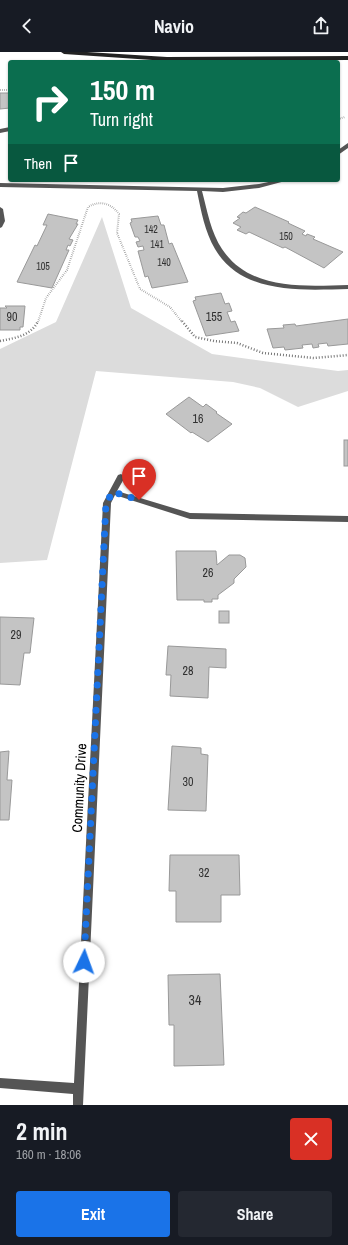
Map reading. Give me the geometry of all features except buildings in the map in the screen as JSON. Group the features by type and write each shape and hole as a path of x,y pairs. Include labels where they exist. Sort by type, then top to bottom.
{"street":[{"path":"64,52 167,59 348,58"},
{"path":"340,151 348,145"},
{"path":"122,182 122,188"},
{"path":"0,185 223,190 259,186 277,182"},
{"path":"199,189 206,216 219,250 233,265 251,278 273,285 292,288 348,287"},
{"path":"0,208 2,221 0,226"},
{"name":"Community Drive","path":"78,1105 106,503 121,477"},
{"path":"113,492 190,516 348,519"},
{"path":"0,1083 78,1089"}],"path":[{"path":"340,119 345,118"},
{"path":"0,341 21,337 36,325 46,298 67,270 88,207 93,203 101,203 113,206 119,214 117,233 140,289 170,307 195,336 214,342 224,341 237,343 263,353 314,358 348,355"}],"shaded area":[{"path":"102,217 131,308 212,354 338,371 348,370 348,391 298,407 260,388 233,382 96,371 47,560 0,563 0,349 56,322"}],"route":[{"path":"84,962 106,503 113,492 139,500"}]}
